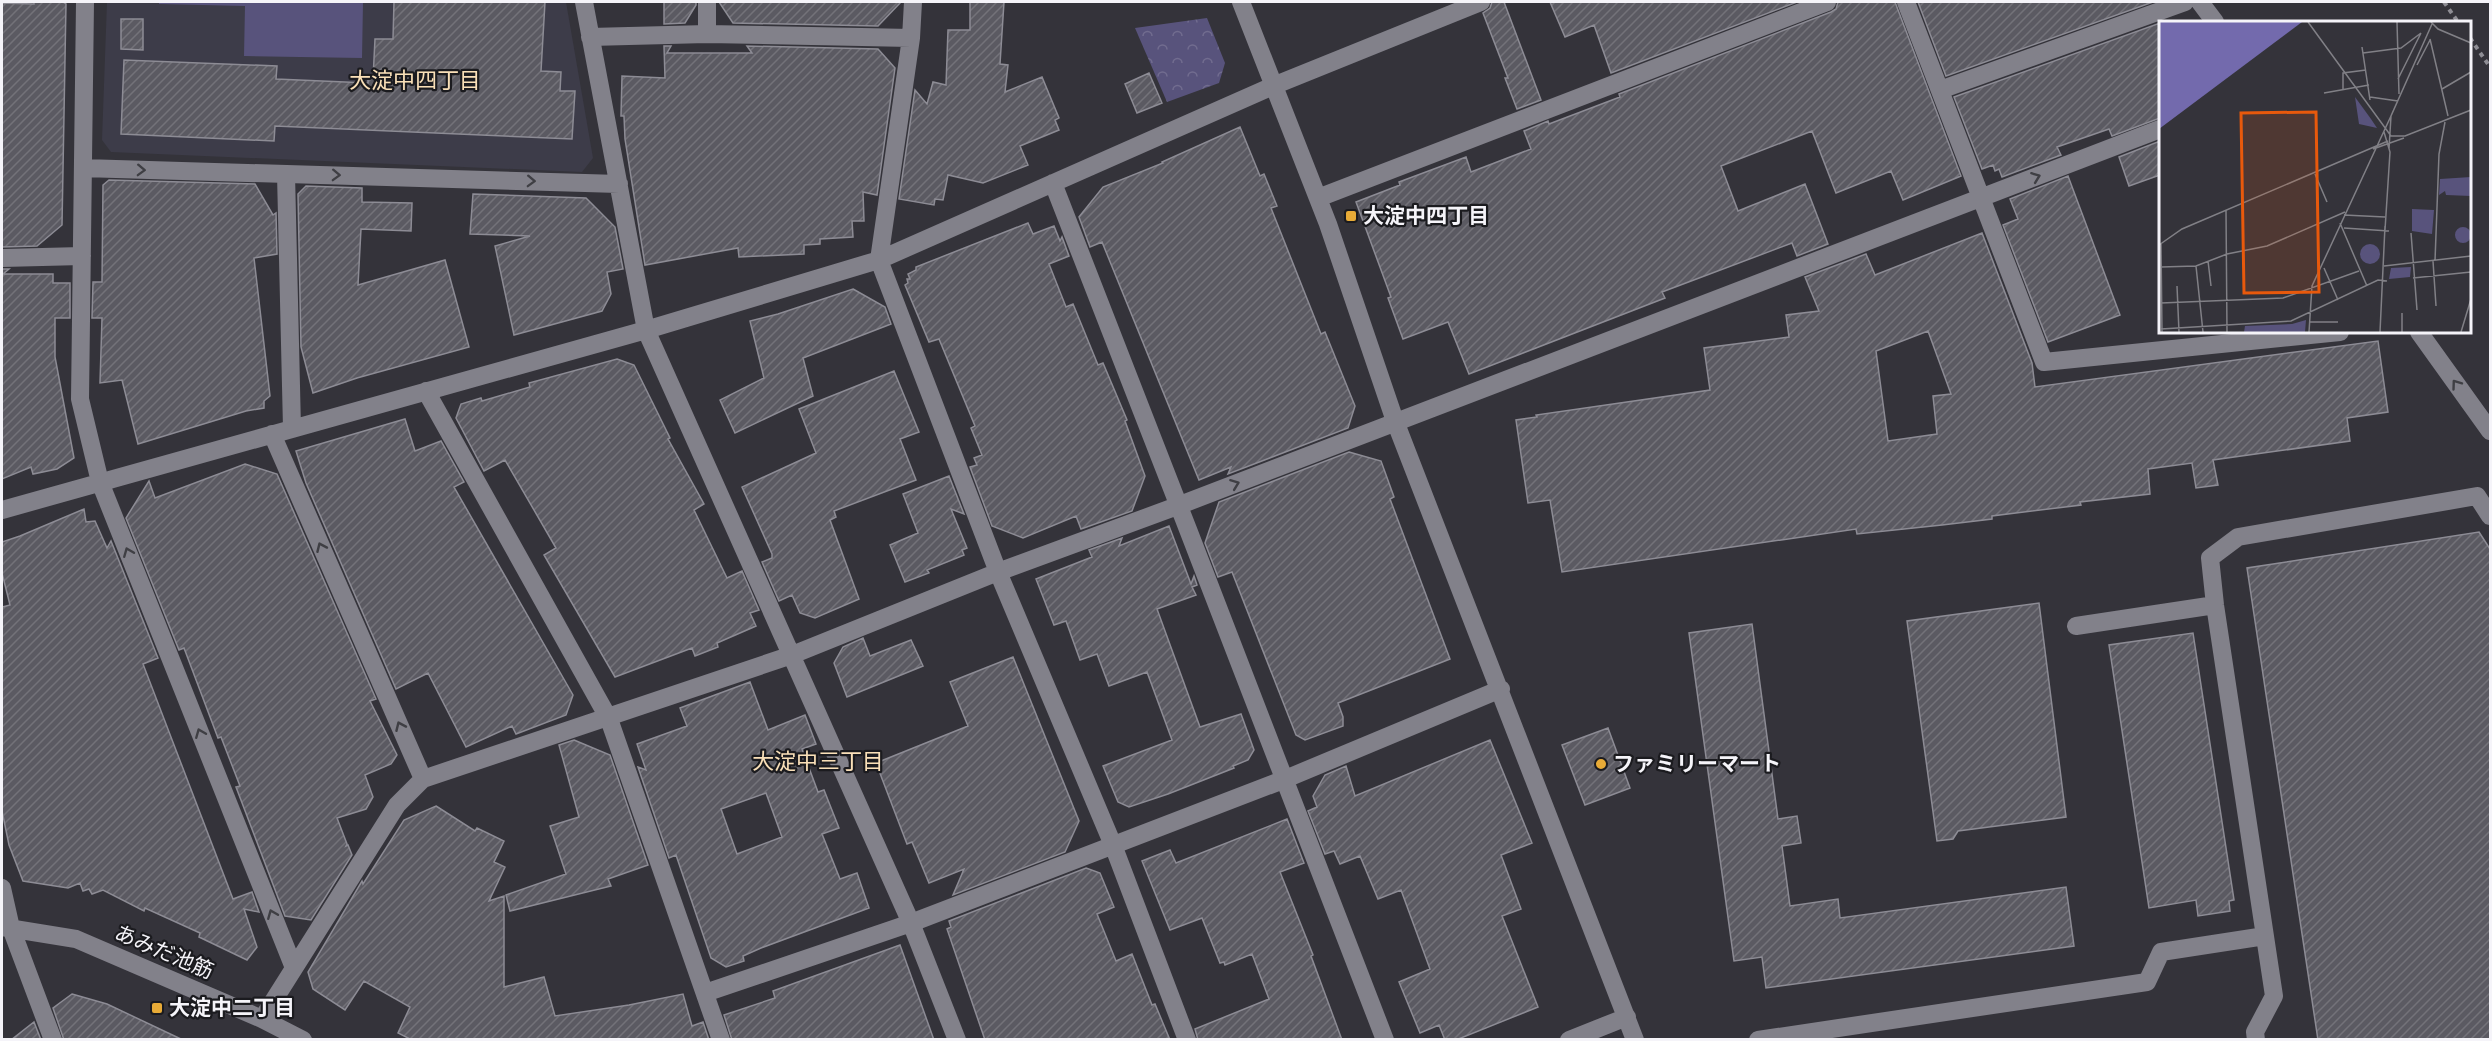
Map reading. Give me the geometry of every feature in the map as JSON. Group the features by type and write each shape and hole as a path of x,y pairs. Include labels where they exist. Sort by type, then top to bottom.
{"street":[{"path":"85,2 80,399 100,482 294,968"},
{"path":"584,2 646,330 911,923 957,1040"},
{"path":"706,34 707,2"},
{"path":"913,2 911,38 879,260 998,572 1113,845 1187,1040"},
{"path":"1241,2 1318,198 1395,421 1501,689 1635,1040"},
{"path":"2,510 646,330 879,260 1273,86 1481,2"},
{"path":"1318,198 1827,2"},
{"path":"1906,2 2044,362 2330,333"},
{"path":"1940,90 2186,2"},
{"path":"2200,2 2214,21"},
{"path":"590,37 706,34 911,38"},
{"path":"262,1019 397,805 423,779 609,719 792,655 998,572 1180,505 2159,129"},
{"path":"83,168 619,184"},
{"path":"286,174 292,428"},
{"path":"1053,183 1180,505 1283,780 1385,1040"},
{"path":"2,258 82,256"},
{"path":"2420,333 2490,431"},
{"path":"426,391 609,719 721,1040"},
{"path":"272,434 423,779"},
{"path":"2256,1040 2255,1032 2274,996 2210,558 2238,537 2477,496 2490,516"},
{"path":"2076,626 2215,604"},
{"path":"705,993 911,923 1283,780 1501,689"},
{"path":"2,888 6,928 53,1040"},
{"name":"あみだ池筋","path":"6,928 76,939 262,1019 303,1040"},
{"path":"1758,1040 2147,982 2161,952 2265,936"},
{"path":"1569,1040 1627,1017"}],"path":[{"path":"2444,2 2457,21"},
{"path":"2471,41 2490,68"}],"shaded area":[{"path":"107,2 566,2 593,158 582,172 111,152 102,140"}],"green space":[{"path":"159,2 363,2 362,58 244,56 245,6 159,4"},
{"path":"1207,18 1225,63 1219,83 1167,102 1135,28"}],"building":[{"path":"34,2 63,2 66,4 62,225 37,246 2,247 2,3 34,4"},
{"path":"394,2 545,2 541,71 561,72 560,91 575,91 572,139 275,126 274,141 121,134 124,60 277,66 276,79 368,83 368,78 373,79 375,39 393,39"},
{"path":"664,2 696,2 696,5 685,23 664,24"},
{"path":"719,2 901,2 878,26 733,23"},
{"path":"970,2 1004,2 1000,64 1008,65 1005,92 1042,77 1059,118 1055,120 1059,130 1020,146 1028,165 983,183 948,175 943,200 935,199 934,205 899,199 915,90 927,104 933,82 946,85 948,30 970,30"},
{"path":"1492,2 1504,2 1541,100 1517,109 1505,78 1508,78 1483,13 1490,8"},
{"path":"1550,2 1797,2 1611,73 1594,25 1565,37"},
{"path":"1838,2 1895,2 1961,176 1903,200 1891,171 1836,193 1812,131 1721,166 1738,211 1805,184 1828,244 1797,256 1792,243 1662,292 1665,298 1469,374 1448,322 1403,339 1388,298 1391,297 1356,202 1400,185 1399,182 1466,157 1471,172 1531,149 1524,131 1620,97 1619,94 1831,12 1836,9"},
{"path":"1918,2 2153,2 1946,76"},
{"path":"121,19 143,19 143,50 121,49"},
{"path":"2159,23 2159,118 2112,136 2109,129 2057,147 2061,155 2002,177 1999,169 1995,171 1993,165 1982,169 1954,97"},
{"path":"664,46 671,46 667,53 752,53 747,46 878,49 895,68 877,195 863,192 864,221 852,221 853,237 820,239 820,244 804,245 804,254 739,257 738,248 645,265 625,139 624,116 621,116 622,76 665,78"},
{"path":"1149,73 1162,103 1137,113 1125,84"},
{"path":"1240,127 1260,176 1264,174 1277,206 1271,208 1321,334 1325,332 1355,406 1348,428 1228,474 1231,467 1199,480 1102,242 1090,247 1079,217 1103,187 1163,163"},
{"path":"2159,141 2159,175 2129,186 2119,157"},
{"path":"2068,176 2120,315 2048,342 2003,225 2018,219 2010,199"},
{"path":"109,180 255,184 273,215 276,213 277,254 254,258 270,396 264,401 264,408 246,411 138,444 122,380 100,383 102,318 92,318 93,282 102,282 103,185"},
{"path":"306,186 362,188 362,202 412,203 411,231 361,229 358,285 445,260 469,347 357,378 313,393 301,347 298,194"},
{"path":"473,194 586,198 615,227 623,269 607,272 611,294 602,311 514,335 495,246 530,236 470,234"},
{"path":"1028,223 1033,234 1054,226 1060,241 1062,237 1069,256 1049,264 1066,307 1073,304 1098,365 1103,363 1127,420 1125,421 1145,476 1132,511 1081,529 1076,516 1023,538 992,526 970,467 977,465 974,458 982,455 971,428 975,426 939,339 929,342 905,285 908,283 907,279 910,279 908,274 916,270 916,267"},
{"path":"1982,233 2032,363 2035,387 2378,341 2388,412 2347,418 2350,441 2213,460 2218,485 2196,488 2192,463 2148,469 2150,494 2080,502 2081,505 1992,516 1992,519 1857,534 1856,529 1562,572 1550,500 1528,503 1516,420 1537,417 1536,415 1710,390 1704,348 1789,337 1786,315 1819,311 1805,277 1866,254 1875,275","holes":["1928,331 1951,394 1933,396 1937,434 1888,441 1876,351"]},
{"path":"2,269 9,269 3,274 53,274 53,283 70,283 70,318 55,318 55,357 74,458 57,469 33,474 31,467 2,479"},
{"path":"853,289 885,307 891,324 803,358 813,396 735,433 720,400 764,378 750,321"},
{"path":"617,359 634,365 670,438 668,439 704,504 694,510 727,578 742,571 759,610 750,613 756,626 717,643 718,647 695,656 692,648 615,677 544,555 556,548 505,460 484,471 456,418 461,404 481,398 482,401 530,387 529,383"},
{"path":"894,371 919,432 900,439 916,480 834,511 836,517 830,520 859,599 815,618 800,613 792,595 779,601 762,562 772,558 772,554 742,487 816,453 799,409"},
{"path":"405,419 415,451 441,441 464,482 454,487 573,695 566,715 516,734 512,726 466,747 428,673 396,689 306,483 296,451"},
{"path":"1349,452 1381,461 1394,497 1390,499 1450,659 1338,703 1343,717 1343,726 1305,740 1296,735 1232,572 1218,577 1205,543 1219,502"},
{"path":"245,464 277,474 376,699 370,701 397,755 391,764 365,775 373,797 366,809 337,818 346,846 348,845 352,855 311,920 285,916 236,787 240,786 221,737 218,738 184,648 179,650 126,518 149,481 155,498"},
{"path":"949,476 964,514 951,509 967,548 962,550 964,555 927,570 929,573 905,582 890,545 918,533 903,494"},
{"path":"84,509 86,522 95,521 107,548 111,541 158,658 143,664 233,899 252,892 259,912 244,909 257,947 247,960 199,937 200,933 145,908 144,911 103,890 92,894 89,889 83,891 80,883 68,888 23,881 9,845 2,811 2,607 10,605 2,573 2,542"},
{"path":"1169,526 1191,584 1194,576 1197,585 1192,587 1196,595 1157,609 1200,727 1241,714 1254,750 1248,760 1233,766 1234,768 1129,807 1118,802 1103,766 1172,740 1147,672 1109,686 1097,654 1080,660 1066,621 1054,625 1036,579 1092,557 1089,550 1122,538 1119,546"},
{"path":"2479,532 2490,549 2490,1040 2318,1040 2247,568"},
{"path":"2039,603 2066,817 1958,831 1953,839 1937,841 1907,621"},
{"path":"1752,624 1778,819 1797,816 1801,843 1782,846 1790,906 1838,899 1840,918 2066,887 2074,946 1766,988 1762,957 1734,961 1689,633"},
{"path":"2193,633 2234,900 2229,901 2230,911 2198,916 2196,900 2149,908 2109,645"},
{"path":"863,638 870,656 911,640 923,666 847,697 834,663 843,647"},
{"path":"1013,657 1079,821 1065,852 953,895 964,869 929,883 912,842 907,844 876,763 968,726 950,682"},
{"path":"750,682 768,730 805,715 816,744 802,749 818,792 824,790 839,828 822,834 840,879 857,873 869,908 761,948 743,956 744,961 726,967 711,958 676,855 669,858 638,767 646,770 637,744 687,726 680,708","holes":["766,793 782,837 737,854 721,809"]},
{"path":"1608,728 1630,788 1585,805 1562,745"},
{"path":"574,740 610,755 648,865 608,879 611,886 510,911 506,895 566,874 550,826 579,817 559,745"},
{"path":"1490,740 1532,843 1501,855 1521,909 1502,916 1538,1007 1456,1040 1445,1040 1439,1025 1420,1033 1399,982 1430,969 1401,890 1378,899 1360,856 1340,864 1334,851 1325,854 1308,811 1317,807 1313,796 1325,775 1346,766 1355,796"},
{"path":"436,806 475,831 477,828 504,841 494,862 505,867 489,901 504,896 504,987 544,977 555,1016 683,994 692,1026 703,1022 709,1040 412,1040 398,1033 410,1007 364,981 345,1010 313,989 308,972 362,881 363,884 404,820"},
{"path":"1287,819 1304,863 1280,872 1313,955 1311,956 1342,1040 1198,1040 1195,1029 1269,999 1252,954 1225,965 1224,962 1220,963 1202,918 1170,930 1142,861 1170,850 1176,863"},
{"path":"1086,868 1100,873 1114,907 1097,914 1116,961 1132,954 1152,1005 1155,1004 1170,1040 985,1040 947,929 951,927 949,921"},
{"path":"900,945 934,1040 732,1040 724,1015 775,998 773,991"},
{"path":"72,994 107,1004 183,1040 64,1040 53,1008"},
{"path":"34,1022 41,1040 11,1040"}],"place":[{"name":"大淀中四丁目","path":"1351,216"},
{"name":"ファミリーマート","path":"1601,764"},
{"name":"大淀中二丁目","path":"157,1008"}],"district":[{"name":"大淀中四丁目","path":"415,80"},
{"name":"大淀中三丁目","path":"818,761"}]}
